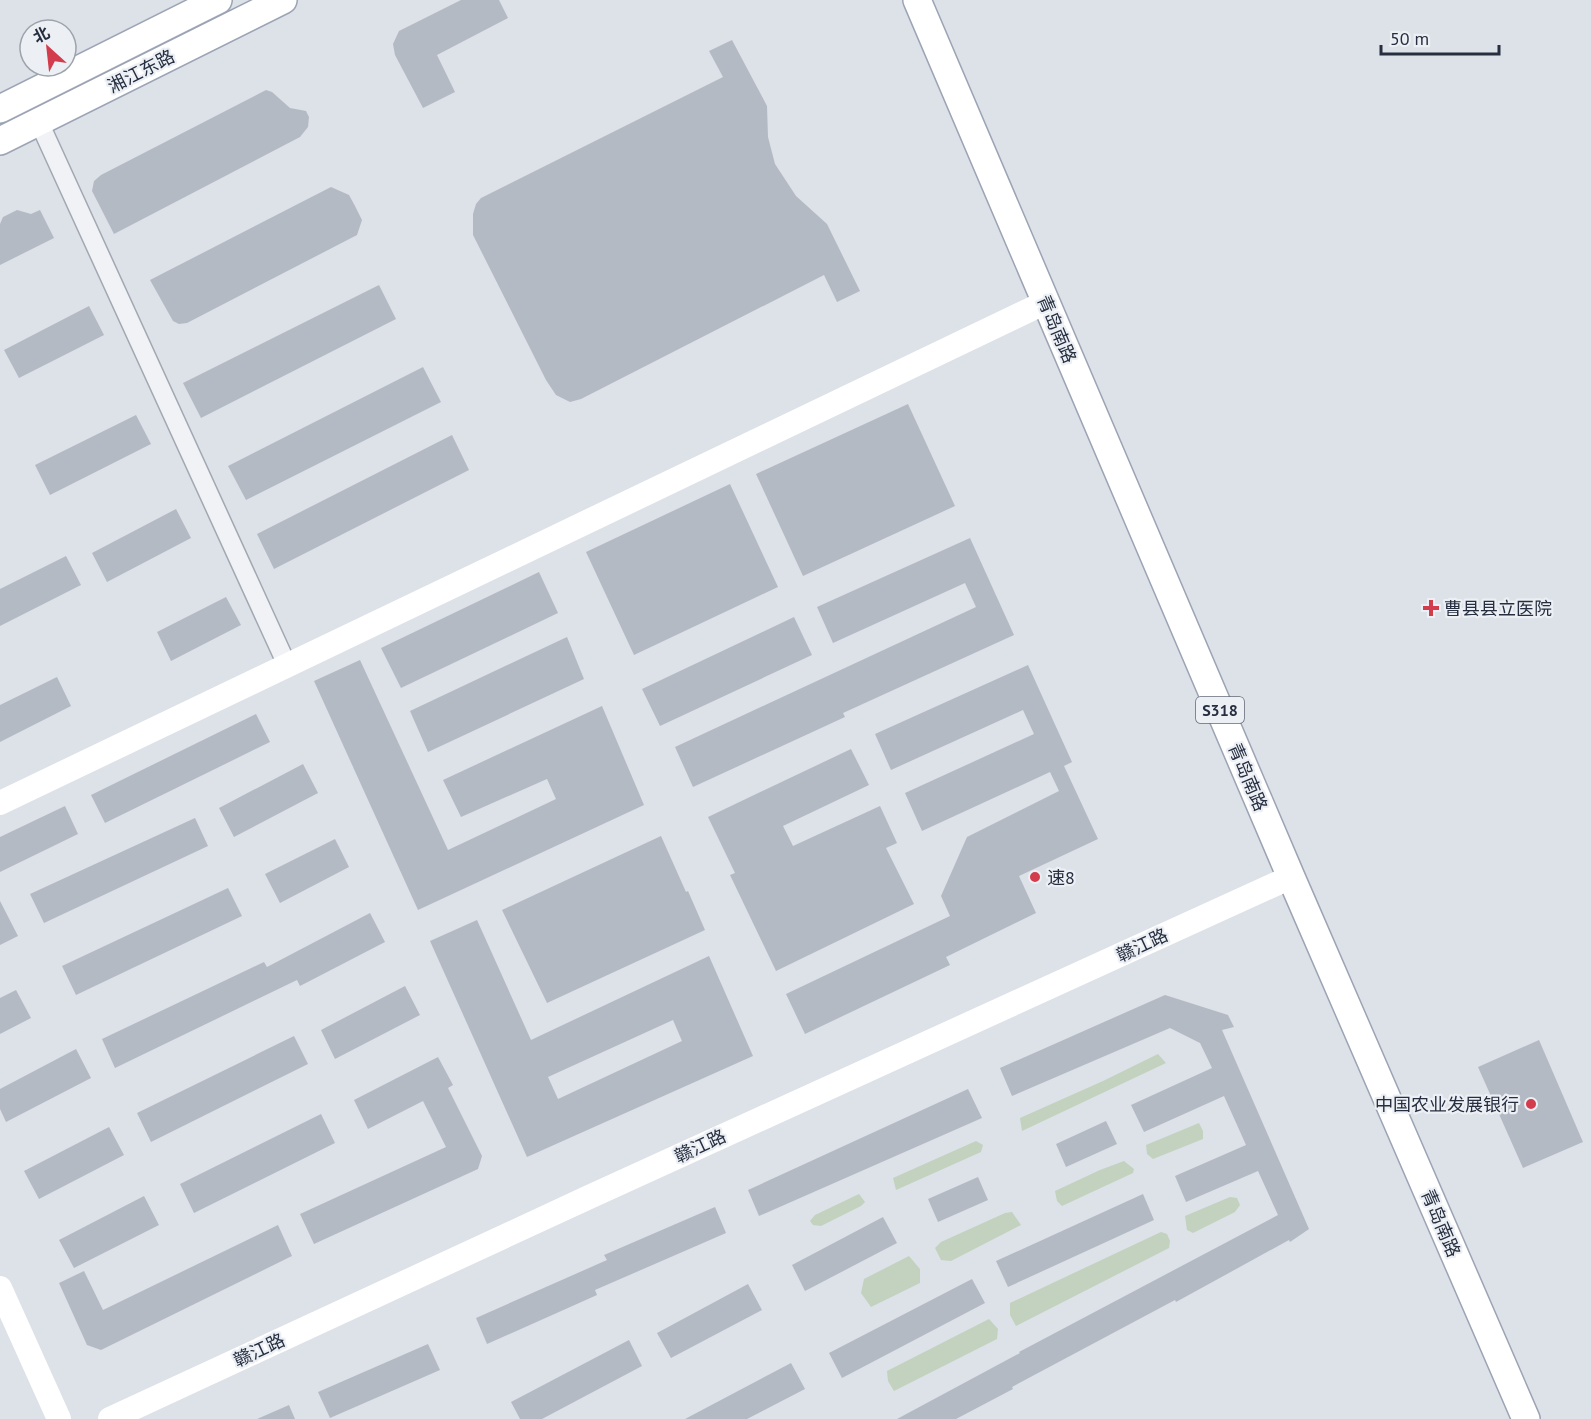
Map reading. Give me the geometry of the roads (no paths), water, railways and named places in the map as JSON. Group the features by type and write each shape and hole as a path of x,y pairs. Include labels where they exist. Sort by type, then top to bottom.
{"main road":[{"name":"湘江东路","path":"0,110 218,0"},
{"name":"湘江东路","path":"0,141 283,0"},
{"name":"青岛南路","path":"917,0 1291,877 1526,1419"},
{"path":"0,803 1046,302"},
{"name":"赣江路","path":"110,1419 587,1198 1291,877"},
{"path":"0,1288 59,1419"}],"street":[{"path":"39,122 287,665"}],"place":[{"name":"曹县县立医院","path":"1431,608"},
{"name":"速8","path":"1035,877"},
{"name":"中国农业发展银行","path":"1531,1104"}]}
